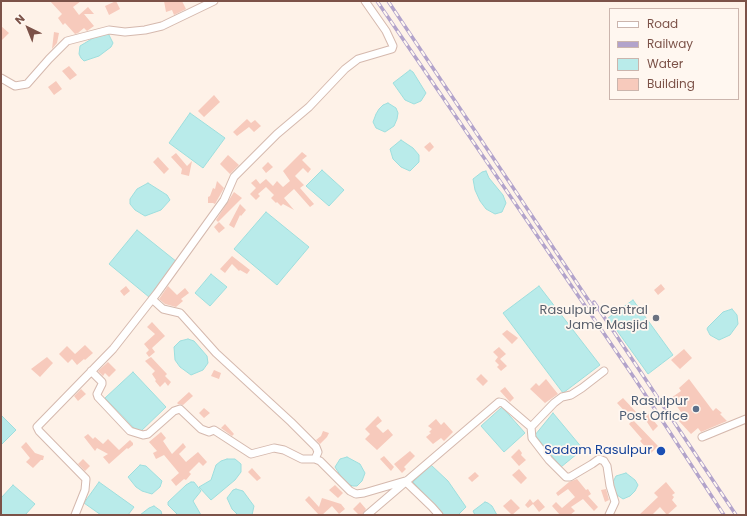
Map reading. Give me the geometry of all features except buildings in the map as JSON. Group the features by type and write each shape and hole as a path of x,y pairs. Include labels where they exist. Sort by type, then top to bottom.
{"street":[{"path":"1,78 15,86 27,84 48,59 67,41 109,30 125,32 145,30 162,26 214,1"},
{"path":"75,515 86,490 86,479 39,431 37,427 113,349 152,299 224,200 234,177 277,134 309,107 345,69 358,59 392,49 394,46 386,31 365,1"},
{"path":"152,299 164,309 180,313 216,353 316,447 318,452 315,459"},
{"path":"91,371 102,382 97,394 98,397 130,431 143,435 148,434 174,411 180,409 201,429 209,432 214,430 251,454 274,448 284,450 302,459 315,459 324,464 350,491 356,494 405,481"},
{"path":"531,427 554,403 562,397 571,395 582,388 604,371"},
{"path":"367,515 499,402 503,403 531,427 532,438 549,460 566,477 570,477 599,459 604,461 615,502 609,515"},
{"path":"702,437 746,419"},
{"path":"405,481 439,515"}],"water":[{"path":"108,33 113,43 111,47 99,56 84,61 79,54 80,46 100,34"},
{"path":"410,70 413,72 426,93 421,101 414,104 405,100 393,83"},
{"path":"388,103 396,108 398,113 394,126 385,132 376,128 373,122 379,109"},
{"path":"190,113 225,138 203,168 169,143"},
{"path":"401,140 413,148 419,155 419,162 410,171 401,167 393,159 390,149"},
{"path":"322,170 344,190 329,206 306,186"},
{"path":"486,171 489,178 503,195 506,203 502,212 495,214 486,209 475,190 473,179 482,172"},
{"path":"148,183 167,195 170,200 161,210 145,216 135,210 130,204 130,199 137,189"},
{"path":"266,212 309,247 277,285 234,249"},
{"path":"137,230 177,262 149,297 109,264"},
{"path":"211,274 227,287 210,306 195,293"},
{"path":"539,286 600,365 563,393 503,313"},
{"path":"633,300 673,355 648,374 608,318"},
{"path":"732,309 737,315 738,324 730,335 719,340 710,335 707,329 708,327 723,312"},
{"path":"188,339 194,341 207,356 208,363 203,370 191,375 180,367 175,360 174,347 180,341"},
{"path":"133,372 166,407 139,433 105,398"},
{"path":"502,407 525,433 504,452 481,426"},
{"path":"553,413 583,449 561,467 535,435"},
{"path":"1,415 16,430 2,444 1,443"},
{"path":"347,457 360,464 365,473 362,481 357,486 350,485 342,478 335,467 340,459"},
{"path":"227,459 235,459 241,464 241,472 235,480 211,500 199,487 211,480 216,465"},
{"path":"140,465 146,466 162,481 160,487 152,494 142,491 136,487 128,477"},
{"path":"431,465 448,481 466,507 458,515 444,515 413,482"},
{"path":"626,473 635,480 638,485 630,496 623,499 617,495 612,484 616,476"},
{"path":"99,482 134,507 128,515 101,515 84,503"},
{"path":"191,482 194,482 201,491 193,501 201,515 178,515 168,505 168,502"},
{"path":"13,485 35,504 25,515 1,515 1,498"},
{"path":"236,489 243,491 254,506 252,515 238,515 232,509 227,498 233,490"},
{"path":"485,502 492,506 497,515 475,515 473,511"},
{"path":"154,506 161,511 162,515 140,515 149,508"}],"railway":[{"path":"377,1 635,379 724,515"},
{"path":"388,1 595,310"},
{"path":"594,302 736,515"}],"place":[{"name":"Rasulpur Central Jame Masjid","path":"656,318"},
{"name":"Rasulpur Post Office","path":"696,409"},
{"name":"Sadam Rasulpur","path":"661,451"}]}
